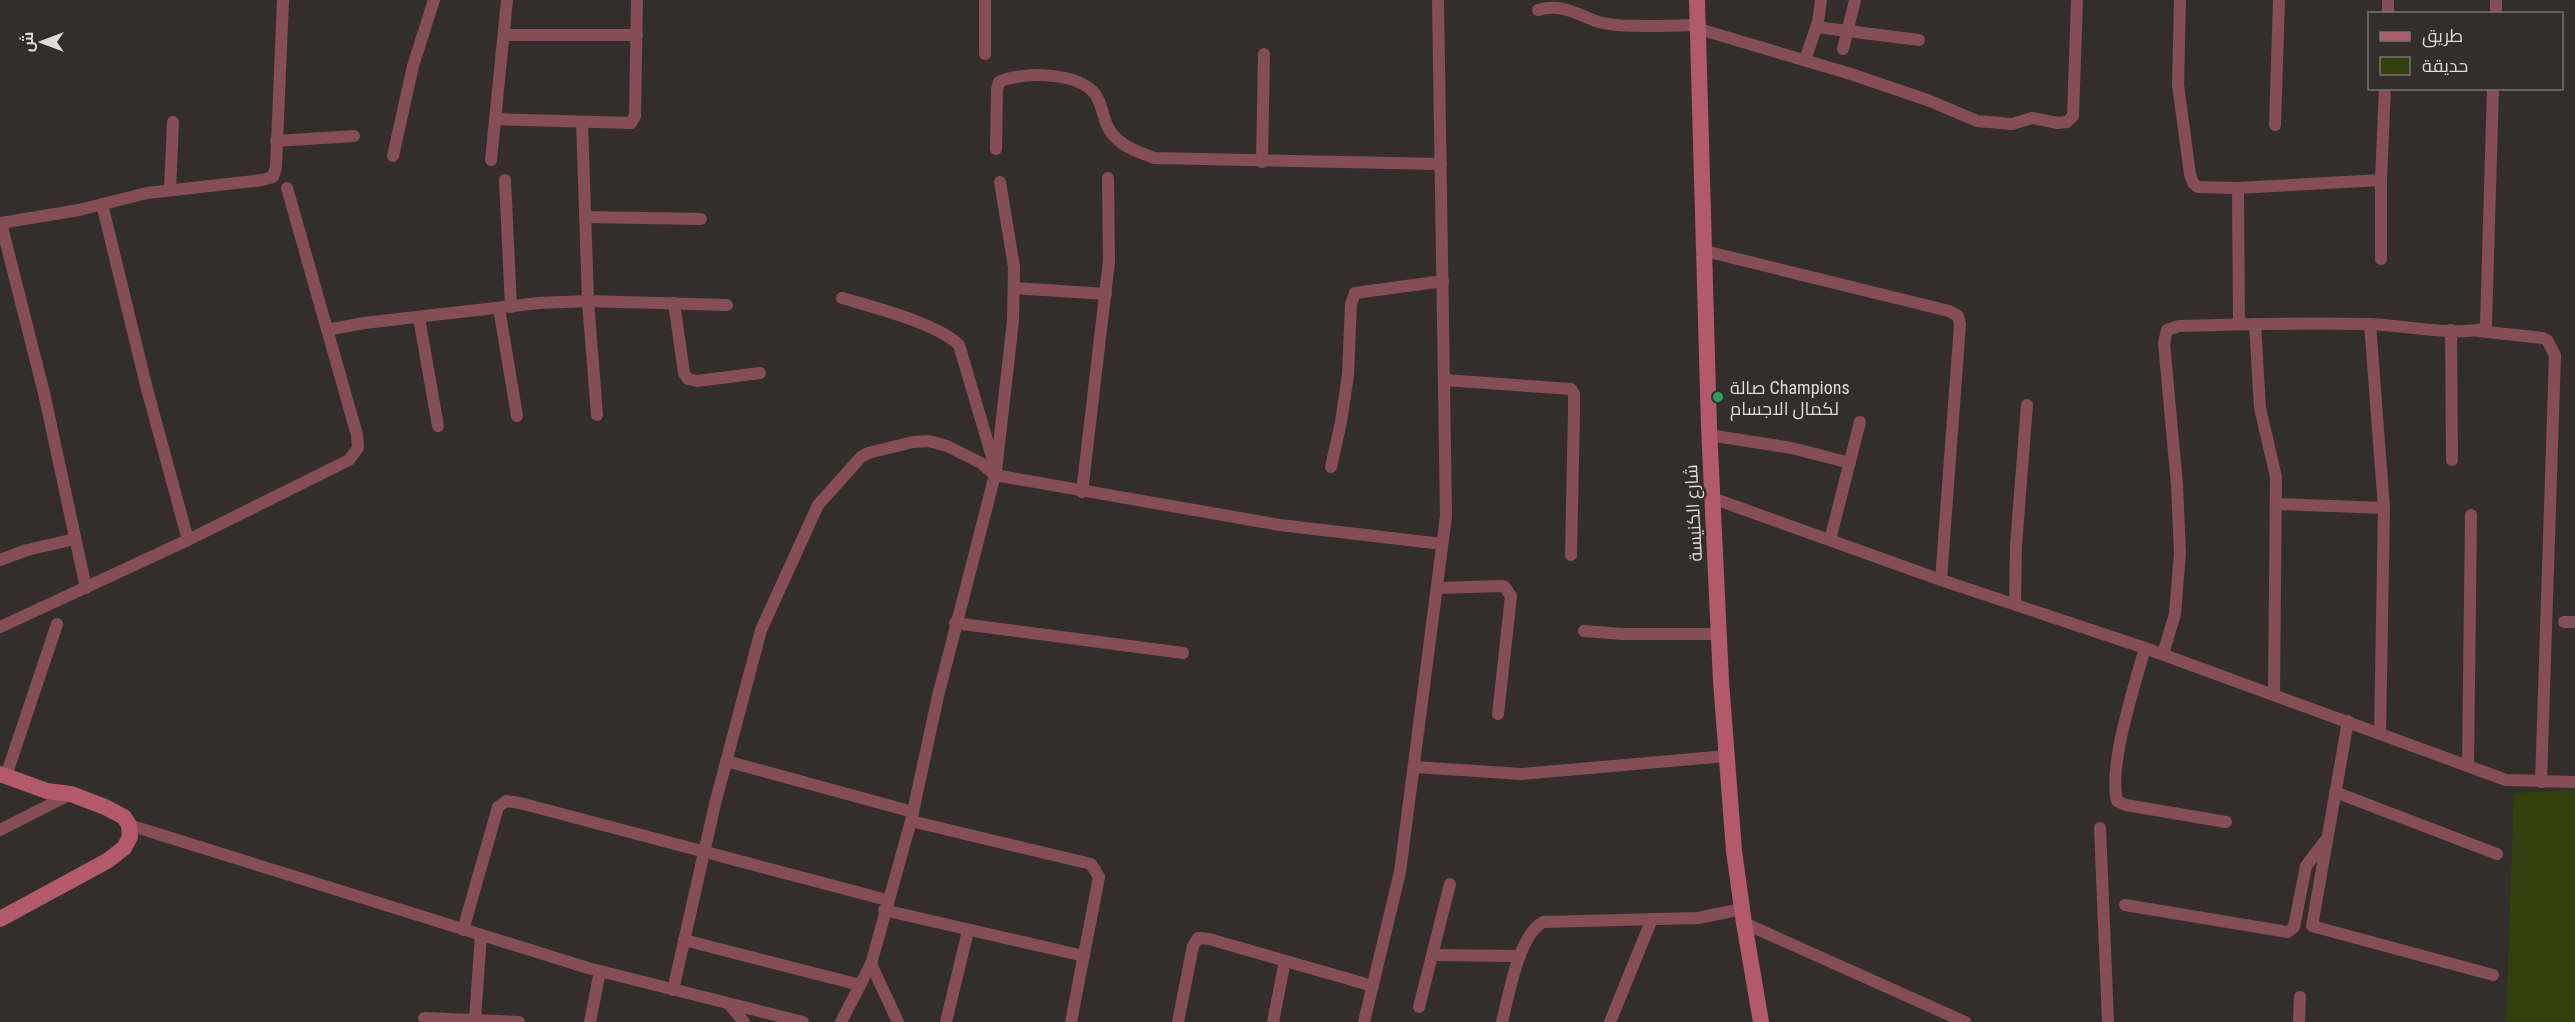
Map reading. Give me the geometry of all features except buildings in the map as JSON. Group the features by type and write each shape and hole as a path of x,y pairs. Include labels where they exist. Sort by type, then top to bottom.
{"main road":[{"name":"شارع الكنيسة","path":"1697,0 1709,435 1719,634 1727,756 1743,916 1761,1022"},
{"path":"0,919 107,861 124,848 130,837 129,825 124,817 70,794 47,791 3,775"}],"street":[{"path":"86,588 44,393 1,223 170,189 273,177 276,167 283,0"},
{"path":"393,156 413,66 434,0"},
{"path":"491,160 507,0"},
{"path":"495,119 631,123 635,116 637,0"},
{"path":"985,0 985,54"},
{"path":"1364,1022 1400,872 1446,516 1438,0"},
{"path":"1805,60 1816,27 1821,0"},
{"path":"1844,49 1855,0"},
{"path":"1538,10 1550,8 1570,10 1596,22 1614,24 1699,27 1930,101 1977,121 2012,124 2032,118 2058,123 2067,122 2073,116 2077,0"},
{"path":"2180,0 2178,84 2193,183 2198,187 2238,188 2382,180"},
{"path":"2276,125 2279,0"},
{"path":"1816,27 1919,40"},
{"path":"504,35 637,35"},
{"path":"1262,162 1263,54"},
{"path":"996,149 999,82 1018,76 1057,76 1085,85 1096,95 1108,130 1118,141 1154,158 1441,164"},
{"path":"2381,259 2385,90"},
{"path":"2475,331 2484,329 2486,324 2493,90"},
{"path":"170,189 173,122"},
{"path":"582,122 588,301 597,415"},
{"path":"276,141 354,136"},
{"path":"1082,492 1106,294 1109,251 1108,178"},
{"path":"505,180 505,307 517,416"},
{"path":"841,1022 871,964 912,817 956,623 996,473 1013,321 1014,288 1011,238 1000,182"},
{"path":"0,627 188,540 349,460 358,448 357,435 287,188"},
{"path":"2238,188 2239,324"},
{"path":"102,204 147,388 188,540"},
{"path":"585,217 701,219"},
{"path":"1705,251 1949,311 1958,316 1960,324 1941,580"},
{"path":"1331,467 1348,375 1352,304 1355,293 1443,281"},
{"path":"1014,288 1106,294"},
{"path":"842,298 922,325 950,337 959,345 996,473"},
{"path":"327,330 505,307 588,301 727,305"},
{"path":"674,303 684,373 688,379 697,381 760,373"},
{"path":"419,318 438,426"},
{"path":"2163,654 2175,614 2180,553 2177,485 2164,343 2167,330 2179,326 2239,324 2370,324 2543,338 2547,340 2555,355 2556,365 2541,782"},
{"path":"2255,324 2260,408 2272,451 2276,477 2274,694"},
{"path":"2370,324 2384,508 2380,734"},
{"path":"2451,330 2451,460"},
{"path":"1445,380 1571,389 1574,394 1571,555"},
{"path":"2015,604 2016,545 2027,405"},
{"path":"1830,540 1860,422"},
{"path":"1709,435 1792,448 1850,463"},
{"path":"673,990 726,761 761,630 818,504 831,488 868,453 913,442 928,441 947,446 996,473 1082,492 1280,525 1443,544"},
{"path":"1712,498 1941,580 2163,654 2506,780 2575,782"},
{"path":"2277,504 2384,508"},
{"path":"2468,766 2471,514"},
{"path":"0,560 27,550 75,539"},
{"path":"1437,588 1497,586 1508,589 1511,596 1498,714"},
{"path":"956,623 1183,653"},
{"path":"3,775 57,624"},
{"path":"1584,631 1623,634 1719,634"},
{"path":"2145,648 2123,733 2116,778 2118,801 2126,806 2226,822"},
{"path":"2348,721 2311,923 2313,927 2493,975"},
{"path":"1415,767 1522,774 1727,756"},
{"path":"726,761 912,817 1091,864 1099,877 1071,1022"},
{"path":"2335,792 2497,854"},
{"path":"0,830 70,794"},
{"path":"463,930 498,807 506,801 704,851 968,931 1084,956"},
{"path":"129,825 202,846 481,936 600,971 803,1022"},
{"path":"2100,828 2108,1022"},
{"path":"2125,905 2288,932 2294,927 2306,866 2326,840"},
{"path":"1419,1007 1450,884"},
{"path":"1502,1022 1520,956 1531,934 1543,922 1743,916 1965,1022"},
{"path":"1610,1022 1652,919"},
{"path":"946,1022 968,931"},
{"path":"475,1020 481,936"},
{"path":"1178,1022 1193,945 1198,938 1209,939 1373,986"},
{"path":"684,940 860,985"},
{"path":"1433,955 1520,956"},
{"path":"1273,1022 1286,961"},
{"path":"871,964 898,1022"},
{"path":"590,1022 600,971"},
{"path":"2299,1022 2300,997"},
{"path":"729,1004 744,1022"},
{"path":"424,1018 519,1022"}],"green space":[{"path":"2575,790 2575,1022 2506,1022 2514,793"}],"place":[{"name":"صالة Champions لكمال الاجسام","path":"1718,397"}]}
